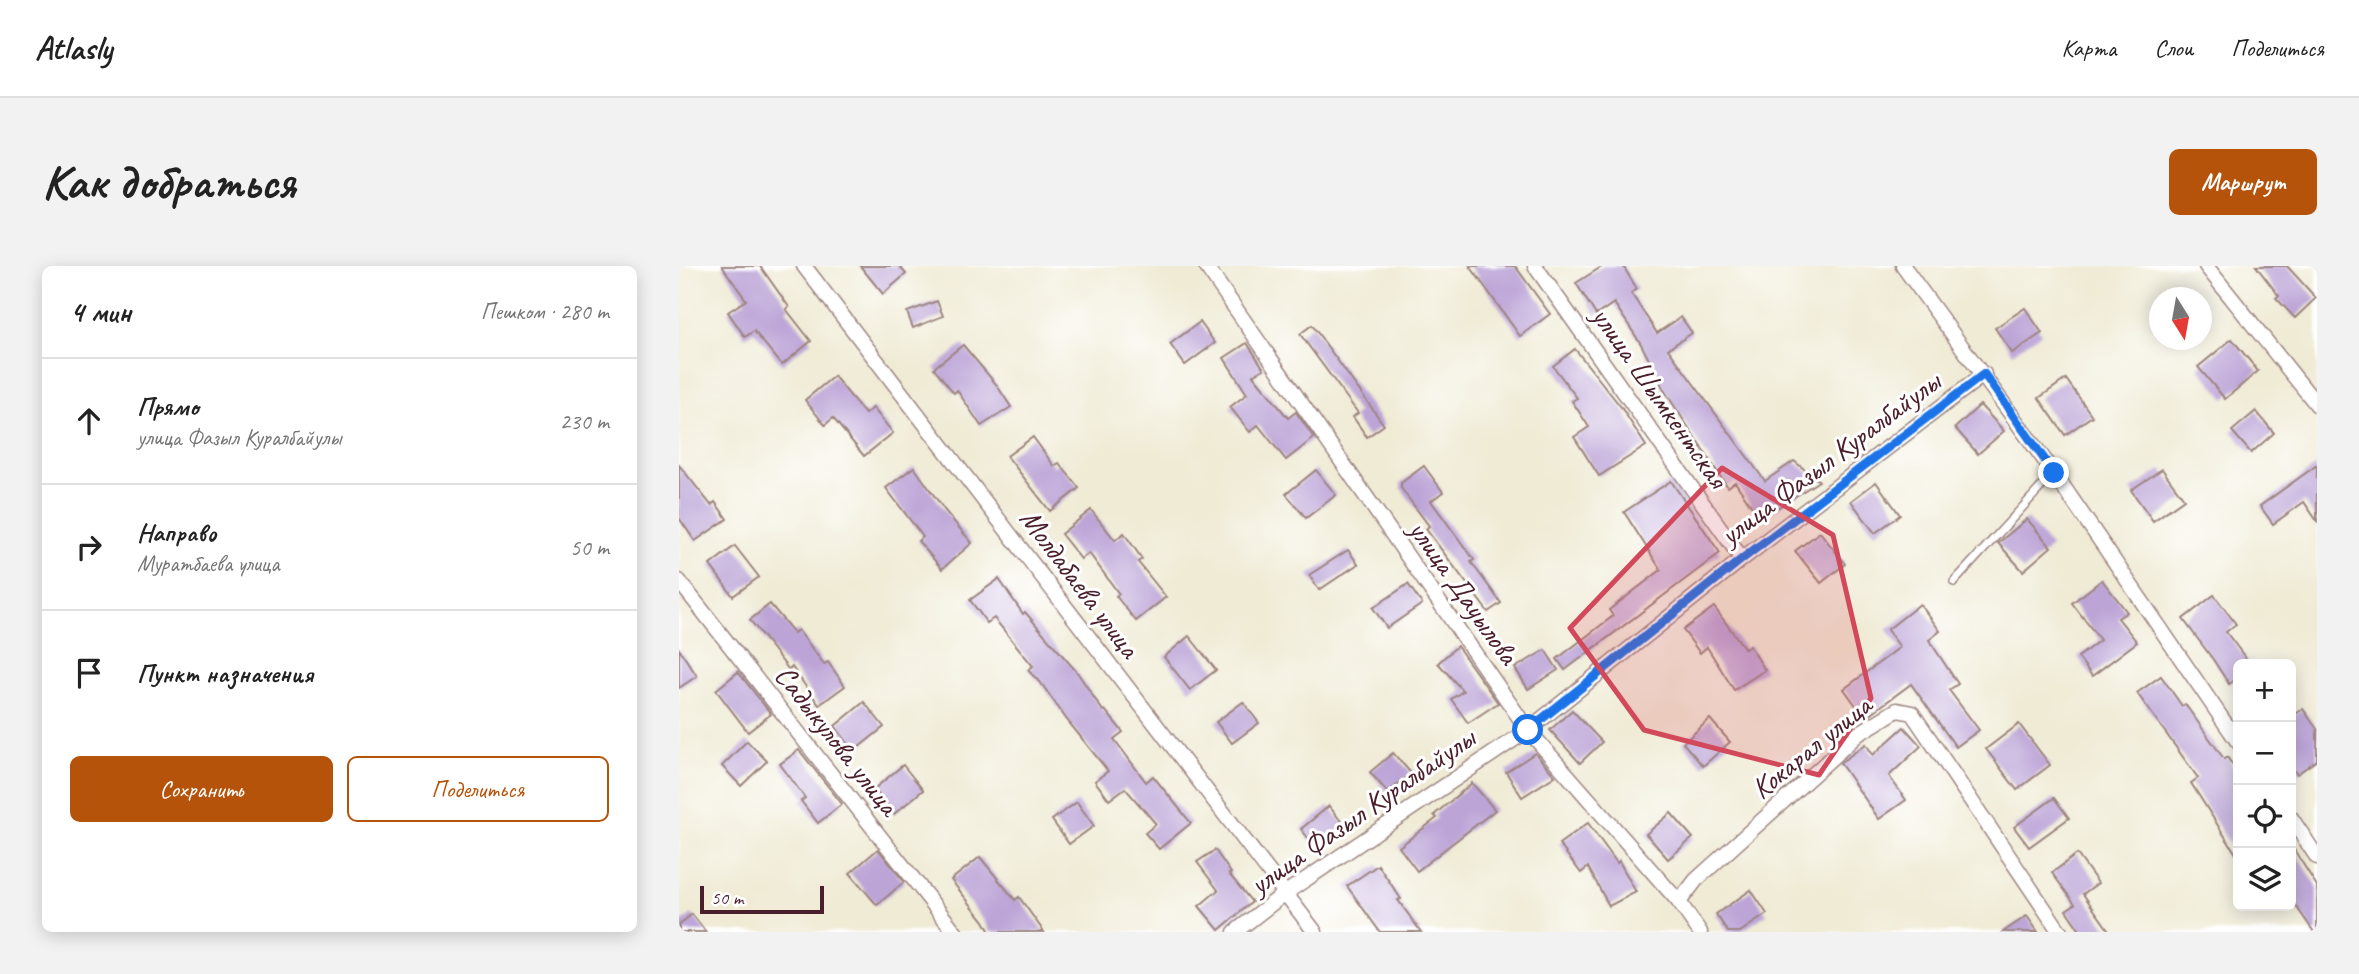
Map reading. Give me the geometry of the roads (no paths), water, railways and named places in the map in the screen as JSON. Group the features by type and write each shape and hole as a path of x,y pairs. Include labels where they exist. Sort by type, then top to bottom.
{"street":[{"name":"Молдабаева улица","path":"804,266 1315,932"},
{"name":"улица Дауылова","path":"1206,266 1528,730 1679,902 1700,932"},
{"name":"улица Шымкентская","path":"1535,266 1742,559"},
{"path":"1903,266 2054,473 2233,735"},
{"path":"2206,266 2317,405"},
{"name":"улица Фазыл Куралбайулы","path":"1235,932 1285,894 1528,730 1742,559 1984,374"},
{"name":"Садыкулова улица","path":"679,582 954,932"},
{"name":"Кокарал улица","path":"1679,902 1696,880 1858,734 1897,710 1912,713 2060,932"},
{"path":"2296,826 2317,857"}],"lane":[{"path":"1954,582 2054,473"}]}
